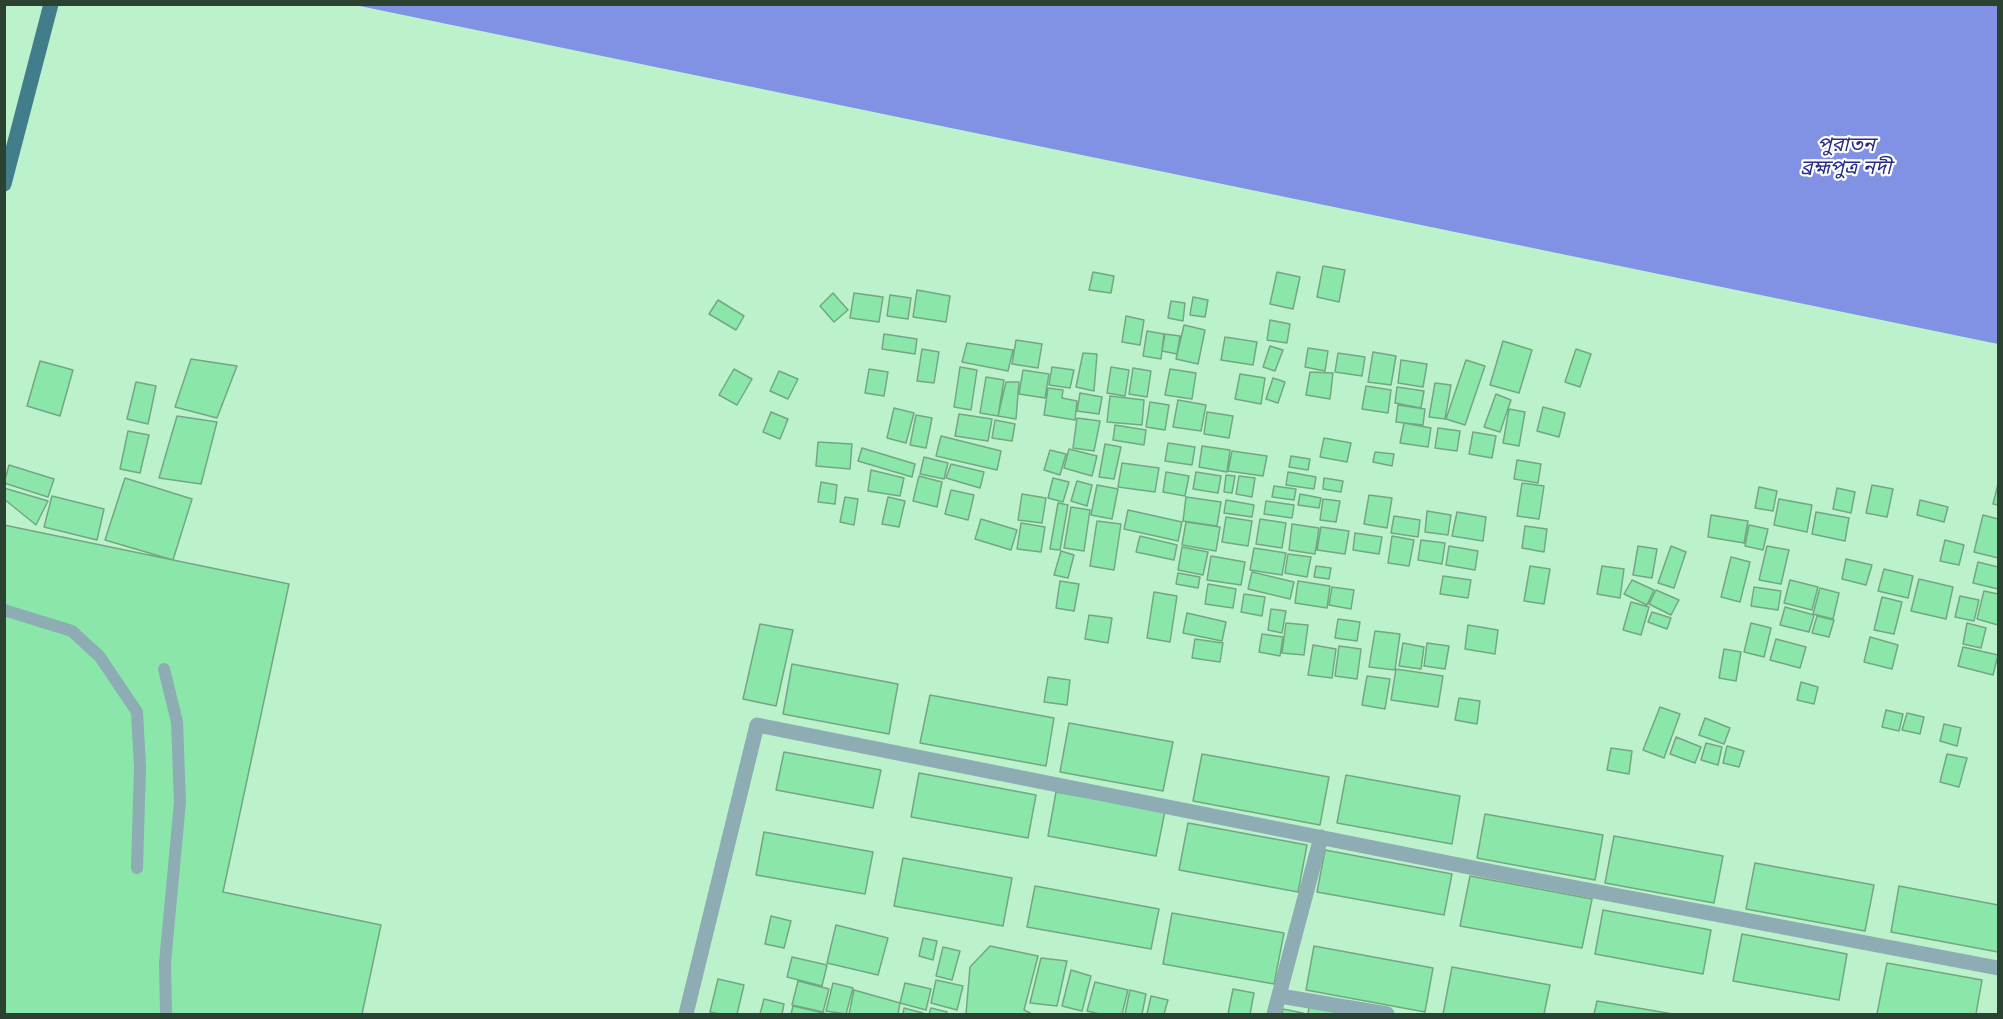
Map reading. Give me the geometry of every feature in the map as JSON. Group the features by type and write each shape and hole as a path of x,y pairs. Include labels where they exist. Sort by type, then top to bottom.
{"main road":[{"path":"4,184 51,4"}],"street":[{"path":"686,1014 757,725 1998,968"},
{"path":"1274,1014 1321,837"},
{"path":"1280,996 1387,1014"}],"lane":[{"path":"4,610 72,631 100,657 137,712 140,767 137,868"},
{"path":"164,669 177,722 180,802 165,963 166,1014"}],"water":[{"name":"পুরাতন ব্রহ্মপুত্র নদী","path":"355,5 1998,5 1998,344"}],"building":[{"path":"1323,266 1345,270 1339,302 1317,297"},
{"path":"1093,272 1114,276 1111,293 1089,290"},
{"path":"1277,272 1300,277 1293,309 1270,304"},
{"path":"917,290 950,296 946,322 913,317"},
{"path":"833,293 848,310 834,322 820,306"},
{"path":"854,293 883,297 879,322 850,318"},
{"path":"890,295 911,298 908,319 887,316"},
{"path":"1193,297 1208,300 1205,317 1190,315"},
{"path":"718,300 744,316 736,330 709,314"},
{"path":"1171,301 1185,303 1183,321 1168,318"},
{"path":"1126,316 1144,320 1140,345 1122,342"},
{"path":"1270,320 1290,324 1287,343 1267,340"},
{"path":"1184,325 1205,330 1198,364 1176,359"},
{"path":"1147,331 1164,334 1161,359 1143,356"},
{"path":"884,334 917,339 915,354 882,349"},
{"path":"1165,334 1180,336 1177,354 1162,351"},
{"path":"1225,337 1257,342 1253,365 1221,360"},
{"path":"1016,340 1042,344 1038,368 1012,364"},
{"path":"1503,341 1532,350 1519,393 1490,385"},
{"path":"967,343 1013,350 1008,371 962,362"},
{"path":"1270,346 1283,350 1275,371 1263,367"},
{"path":"1308,348 1328,351 1325,371 1305,367"},
{"path":"922,349 939,352 934,383 917,381"},
{"path":"1576,349 1591,354 1580,387 1565,382"},
{"path":"1373,352 1396,356 1391,385 1368,382"},
{"path":"1083,353 1097,354 1094,391 1076,387"},
{"path":"1338,353 1365,357 1362,376 1335,372"},
{"path":"191,359 237,366 217,418 175,407"},
{"path":"1401,360 1427,364 1423,387 1398,383"},
{"path":"1466,360 1485,366 1465,425 1446,419"},
{"path":"40,361 73,370 60,416 27,406"},
{"path":"960,367 977,370 971,410 954,407"},
{"path":"1052,367 1074,370 1070,388 1049,385"},
{"path":"1111,367 1129,370 1125,396 1107,393"},
{"path":"1133,368 1151,371 1147,397 1129,394"},
{"path":"734,369 752,379 737,405 719,395"},
{"path":"869,369 888,372 884,396 865,393"},
{"path":"1170,369 1196,373 1192,399 1165,395"},
{"path":"1023,370 1049,374 1045,398 1019,394"},
{"path":"779,371 798,379 788,399 770,391"},
{"path":"1310,372 1333,373 1330,399 1306,395"},
{"path":"1240,374 1265,378 1261,404 1235,399"},
{"path":"986,377 1004,380 998,416 980,413"},
{"path":"1273,378 1285,382 1278,403 1266,399"},
{"path":"136,382 156,386 148,424 127,419"},
{"path":"1006,382 1019,382 1016,419 998,416"},
{"path":"1435,383 1451,385 1445,419 1429,417"},
{"path":"1366,386 1391,390 1388,413 1362,409"},
{"path":"1397,387 1424,391 1421,408 1395,403"},
{"path":"1048,388 1063,390 1062,398 1077,401 1075,420 1044,415"},
{"path":"1080,393 1102,397 1099,414 1077,411"},
{"path":"1496,394 1511,400 1500,432 1484,427"},
{"path":"1110,396 1144,400 1142,425 1107,422"},
{"path":"1178,400 1206,405 1201,431 1173,427"},
{"path":"1150,402 1169,405 1165,430 1146,427"},
{"path":"1398,405 1425,409 1423,425 1396,422"},
{"path":"1543,407 1565,413 1559,437 1537,431"},
{"path":"894,408 914,413 906,443 887,438"},
{"path":"1509,409 1525,412 1519,446 1503,443"},
{"path":"771,412 788,419 780,439 763,432"},
{"path":"1207,412 1233,416 1229,438 1204,434"},
{"path":"959,414 992,419 988,441 955,436"},
{"path":"916,415 932,418 926,448 910,445"},
{"path":"177,416 217,422 201,484 159,478"},
{"path":"1077,418 1100,421 1094,451 1073,448"},
{"path":"995,420 1015,424 1012,441 992,438"},
{"path":"1404,423 1431,428 1428,447 1400,443"},
{"path":"1115,425 1146,430 1144,445 1113,440"},
{"path":"1438,428 1460,431 1457,451 1435,448"},
{"path":"128,431 149,435 140,473 120,469"},
{"path":"1473,432 1496,436 1492,458 1469,454"},
{"path":"941,436 1001,451 997,470 936,456"},
{"path":"1324,438 1351,443 1347,462 1320,457"},
{"path":"818,442 852,444 850,469 816,466"},
{"path":"1168,443 1195,447 1192,465 1165,461"},
{"path":"1105,444 1121,447 1114,479 1099,477"},
{"path":"1202,446 1230,450 1227,472 1199,467"},
{"path":"862,448 915,464 912,477 858,461"},
{"path":"1069,449 1097,456 1092,476 1064,468"},
{"path":"1050,450 1066,454 1060,475 1044,470"},
{"path":"1232,451 1267,456 1263,476 1228,471"},
{"path":"1375,452 1394,454 1392,466 1373,462"},
{"path":"1291,456 1310,459 1308,470 1289,467"},
{"path":"924,457 948,463 944,479 920,474"},
{"path":"1517,460 1541,464 1538,483 1514,479"},
{"path":"1122,463 1159,468 1155,492 1118,487"},
{"path":"951,464 984,472 980,488 946,478"},
{"path":"9,465 54,479 48,497 4,483"},
{"path":"871,470 904,478 900,496 868,491"},
{"path":"1166,472 1189,476 1185,496 1163,492"},
{"path":"1196,472 1221,476 1218,493 1193,489"},
{"path":"1288,472 1316,477 1314,489 1286,485"},
{"path":"1226,475 1235,476 1232,493 1224,492"},
{"path":"919,476 942,482 937,507 913,501"},
{"path":"1239,476 1255,478 1252,497 1236,494"},
{"path":"125,478 192,499 173,560 105,540"},
{"path":"1053,478 1069,482 1063,502 1048,498"},
{"path":"1324,478 1343,481 1341,492 1323,489"},
{"path":"1077,481 1092,485 1087,506 1071,501"},
{"path":"821,482 837,485 835,504 818,502"},
{"path":"1522,483 1544,486 1539,519 1517,516"},
{"path":"1998,484 1998,505 1993,504"},
{"path":"1097,485 1118,489 1112,519 1091,515"},
{"path":"1872,485 1893,489 1887,517 1866,513"},
{"path":"1274,486 1296,489 1294,500 1272,497"},
{"path":"1759,487 1777,491 1773,511 1755,508"},
{"path":"4,488 48,501 36,525 4,499"},
{"path":"1837,488 1855,492 1851,513 1833,509"},
{"path":"951,490 974,495 968,520 945,514"},
{"path":"1022,494 1046,498 1042,523 1018,520"},
{"path":"1300,494 1321,498 1319,508 1298,505"},
{"path":"1369,495 1392,498 1387,528 1364,524"},
{"path":"52,496 104,509 97,540 44,527"},
{"path":"845,497 858,499 854,525 840,522"},
{"path":"888,497 905,501 899,527 882,524"},
{"path":"1186,497 1221,502 1217,526 1183,521"},
{"path":"1323,499 1340,501 1336,522 1320,520"},
{"path":"1779,499 1812,505 1807,532 1774,525"},
{"path":"1226,500 1254,505 1252,517 1224,513"},
{"path":"1920,500 1948,507 1944,522 1917,515"},
{"path":"1266,501 1294,505 1292,518 1264,514"},
{"path":"1058,503 1068,505 1060,550 1050,549"},
{"path":"1071,507 1090,510 1084,551 1064,548"},
{"path":"1128,510 1182,522 1178,541 1124,529"},
{"path":"1427,511 1451,515 1448,535 1425,532"},
{"path":"1457,512 1486,517 1483,541 1452,536"},
{"path":"1816,512 1849,518 1845,541 1812,534"},
{"path":"1711,515 1748,521 1744,543 1708,537"},
{"path":"1983,515 1998,519 1998,558 1974,552"},
{"path":"1394,516 1420,520 1418,537 1391,533"},
{"path":"1226,517 1252,521 1248,546 1222,542"},
{"path":"981,519 1017,530 1011,550 975,539"},
{"path":"1260,519 1286,523 1282,548 1256,544"},
{"path":"1097,521 1121,524 1114,570 1090,566"},
{"path":"1186,522 1220,527 1216,551 1182,545"},
{"path":"1021,523 1045,527 1041,552 1017,549"},
{"path":"1292,524 1319,528 1315,554 1289,550"},
{"path":"4,525 289,584 223,892 381,925 362,1014 4,1014"},
{"path":"1749,525 1768,529 1763,550 1745,546"},
{"path":"1525,526 1547,529 1544,552 1522,548"},
{"path":"1321,527 1349,531 1345,554 1317,550"},
{"path":"1355,533 1382,537 1379,554 1353,550"},
{"path":"1140,536 1177,545 1174,560 1136,552"},
{"path":"1392,536 1414,540 1409,566 1388,563"},
{"path":"1421,540 1445,543 1442,564 1418,560"},
{"path":"1945,540 1964,545 1959,565 1940,561"},
{"path":"1449,546 1478,551 1475,570 1446,565"},
{"path":"1638,546 1657,549 1652,578 1633,575"},
{"path":"1671,546 1686,552 1674,588 1658,583"},
{"path":"1767,546 1789,550 1781,584 1759,580"},
{"path":"1182,547 1208,552 1203,575 1178,570"},
{"path":"1254,548 1286,553 1282,575 1250,570"},
{"path":"1061,551 1074,555 1068,578 1054,575"},
{"path":"1288,554 1311,557 1307,577 1285,573"},
{"path":"1211,556 1245,562 1241,585 1207,580"},
{"path":"1731,557 1750,562 1740,602 1721,597"},
{"path":"1846,559 1872,565 1866,585 1842,579"},
{"path":"1978,562 1998,567 1998,589 1973,583"},
{"path":"1316,566 1331,568 1329,579 1314,577"},
{"path":"1530,566 1550,569 1544,604 1524,601"},
{"path":"1602,566 1624,569 1620,598 1597,594"},
{"path":"1884,569 1913,576 1908,598 1878,591"},
{"path":"1252,572 1294,582 1290,599 1248,589"},
{"path":"1178,573 1200,577 1198,588 1176,584"},
{"path":"1443,576 1471,580 1468,598 1440,594"},
{"path":"1919,579 1953,587 1946,619 1911,611"},
{"path":"1632,580 1654,590 1647,605 1624,594"},
{"path":"1790,580 1818,587 1812,610 1784,603"},
{"path":"1060,581 1079,584 1074,611 1056,608"},
{"path":"1298,581 1330,586 1327,608 1295,603"},
{"path":"1208,584 1236,589 1233,608 1205,604"},
{"path":"1332,587 1354,590 1351,609 1329,605"},
{"path":"1754,587 1781,591 1778,610 1751,606"},
{"path":"1820,588 1839,593 1833,619 1813,614"},
{"path":"1656,590 1679,600 1671,615 1649,604"},
{"path":"1984,591 1998,594 1998,625 1977,619"},
{"path":"1154,592 1177,596 1170,642 1147,638"},
{"path":"1244,594 1265,597 1262,616 1241,612"},
{"path":"1960,596 1979,600 1974,621 1955,617"},
{"path":"1882,597 1902,602 1894,634 1874,630"},
{"path":"1631,602 1649,607 1641,635 1623,630"},
{"path":"1785,607 1814,615 1809,632 1780,625"},
{"path":"1271,609 1286,611 1282,633 1268,630"},
{"path":"1652,612 1671,618 1667,629 1648,622"},
{"path":"1187,613 1226,622 1222,641 1183,633"},
{"path":"1089,615 1112,618 1108,643 1085,639"},
{"path":"1817,616 1834,620 1829,637 1812,633"},
{"path":"1338,619 1360,622 1357,641 1335,638"},
{"path":"1286,623 1308,625 1304,655 1282,653"},
{"path":"1751,623 1771,628 1764,657 1744,652"},
{"path":"1967,623 1986,628 1981,648 1963,644"},
{"path":"760,624 793,630 776,706 743,699"},
{"path":"1468,625 1498,630 1495,654 1465,649"},
{"path":"1375,631 1400,634 1395,670 1369,667"},
{"path":"1262,634 1283,637 1280,656 1259,652"},
{"path":"1870,637 1898,645 1892,669 1864,662"},
{"path":"1195,639 1223,643 1220,662 1192,658"},
{"path":"1776,639 1806,647 1800,668 1770,660"},
{"path":"1403,643 1424,647 1421,669 1399,666"},
{"path":"1427,643 1449,646 1445,669 1424,666"},
{"path":"1313,645 1336,649 1332,678 1308,675"},
{"path":"1339,646 1361,649 1357,679 1335,676"},
{"path":"1963,647 1998,655 1993,675 1958,666"},
{"path":"1724,649 1741,652 1736,681 1719,678"},
{"path":"792,664 898,684 889,734 783,714"},
{"path":"1396,669 1443,676 1438,707 1391,700"},
{"path":"1367,676 1390,679 1385,709 1362,705"},
{"path":"1048,677 1070,680 1067,705 1044,702"},
{"path":"1801,682 1818,687 1814,704 1797,700"},
{"path":"930,695 1054,718 1046,766 920,743"},
{"path":"1459,698 1480,701 1477,724 1455,720"},
{"path":"1660,707 1680,714 1664,758 1643,750"},
{"path":"1886,710 1903,714 1899,731 1882,727"},
{"path":"1907,713 1924,717 1920,734 1902,730"},
{"path":"1705,718 1730,728 1724,744 1699,735"},
{"path":"1069,723 1173,742 1163,791 1060,772"},
{"path":"1944,724 1961,728 1957,746 1940,741"},
{"path":"1676,737 1701,747 1695,763 1670,754"},
{"path":"1706,743 1722,747 1718,765 1701,760"},
{"path":"1727,746 1744,751 1739,767 1723,763"},
{"path":"1611,748 1632,751 1629,774 1607,770"},
{"path":"784,752 881,770 873,808 776,790"},
{"path":"1202,754 1329,777 1320,825 1193,801"},
{"path":"1947,754 1967,758 1959,787 1940,782"},
{"path":"919,773 1036,795 1028,838 911,817"},
{"path":"1346,775 1460,796 1452,844 1337,823"},
{"path":"1056,792 1165,811 1156,856 1048,836"},
{"path":"1485,814 1603,835 1595,880 1477,858"},
{"path":"1188,823 1307,845 1298,892 1179,870"},
{"path":"764,832 873,852 865,894 756,875"},
{"path":"1614,836 1723,856 1714,903 1605,883"},
{"path":"1325,850 1452,874 1444,915 1317,892"},
{"path":"903,858 1012,878 1003,926 894,906"},
{"path":"1755,863 1874,885 1865,931 1746,909"},
{"path":"1470,876 1592,899 1582,948 1460,926"},
{"path":"1035,886 1159,909 1151,949 1027,927"},
{"path":"1899,886 1998,905 1998,952 1891,932"},
{"path":"1603,910 1711,930 1703,974 1595,954"},
{"path":"1172,913 1284,933 1274,984 1163,964"},
{"path":"771,916 791,921 784,948 765,944"},
{"path":"836,925 888,938 878,975 827,963"},
{"path":"1742,934 1847,954 1839,1000 1733,981"},
{"path":"923,938 937,941 933,960 919,956"},
{"path":"990,946 1038,956 1024,1010 1032,1014 966,1014 970,967"},
{"path":"1314,946 1433,968 1425,1012 1306,990"},
{"path":"943,947 960,951 952,980 936,976"},
{"path":"792,957 827,965 822,986 787,977"},
{"path":"1041,958 1067,961 1057,1006 1030,1003"},
{"path":"1887,963 1982,980 1976,1014 1877,1014"},
{"path":"1452,967 1550,985 1544,1014 1443,1014"},
{"path":"1071,970 1091,976 1082,1011 1062,1006"},
{"path":"718,979 744,985 737,1014 710,1012"},
{"path":"936,980 963,986 957,1010 931,1003"},
{"path":"798,981 829,989 823,1012 792,1005"},
{"path":"1095,982 1128,990 1122,1014 1100,1014 1087,1011"},
{"path":"833,983 853,988 846,1014 826,1011"},
{"path":"905,983 931,989 926,1010 900,1003"},
{"path":"1233,989 1254,993 1250,1014 1228,1014"},
{"path":"854,990 900,1003 898,1014 849,1014"},
{"path":"1130,990 1146,994 1142,1014 1125,1014"},
{"path":"1151,996 1168,1000 1164,1014 1147,1014"},
{"path":"764,999 784,1004 782,1014 760,1014"},
{"path":"1597,1001 1673,1014 1594,1014"},
{"path":"793,1006 828,1014 791,1014"},
{"path":"1309,1007 1348,1014 1308,1014"},
{"path":"904,1008 923,1013 923,1014 903,1014"},
{"path":"931,1008 947,1012 946,1014 929,1014"},
{"path":"1283,1009 1303,1013 1303,1014 1282,1014"}]}
